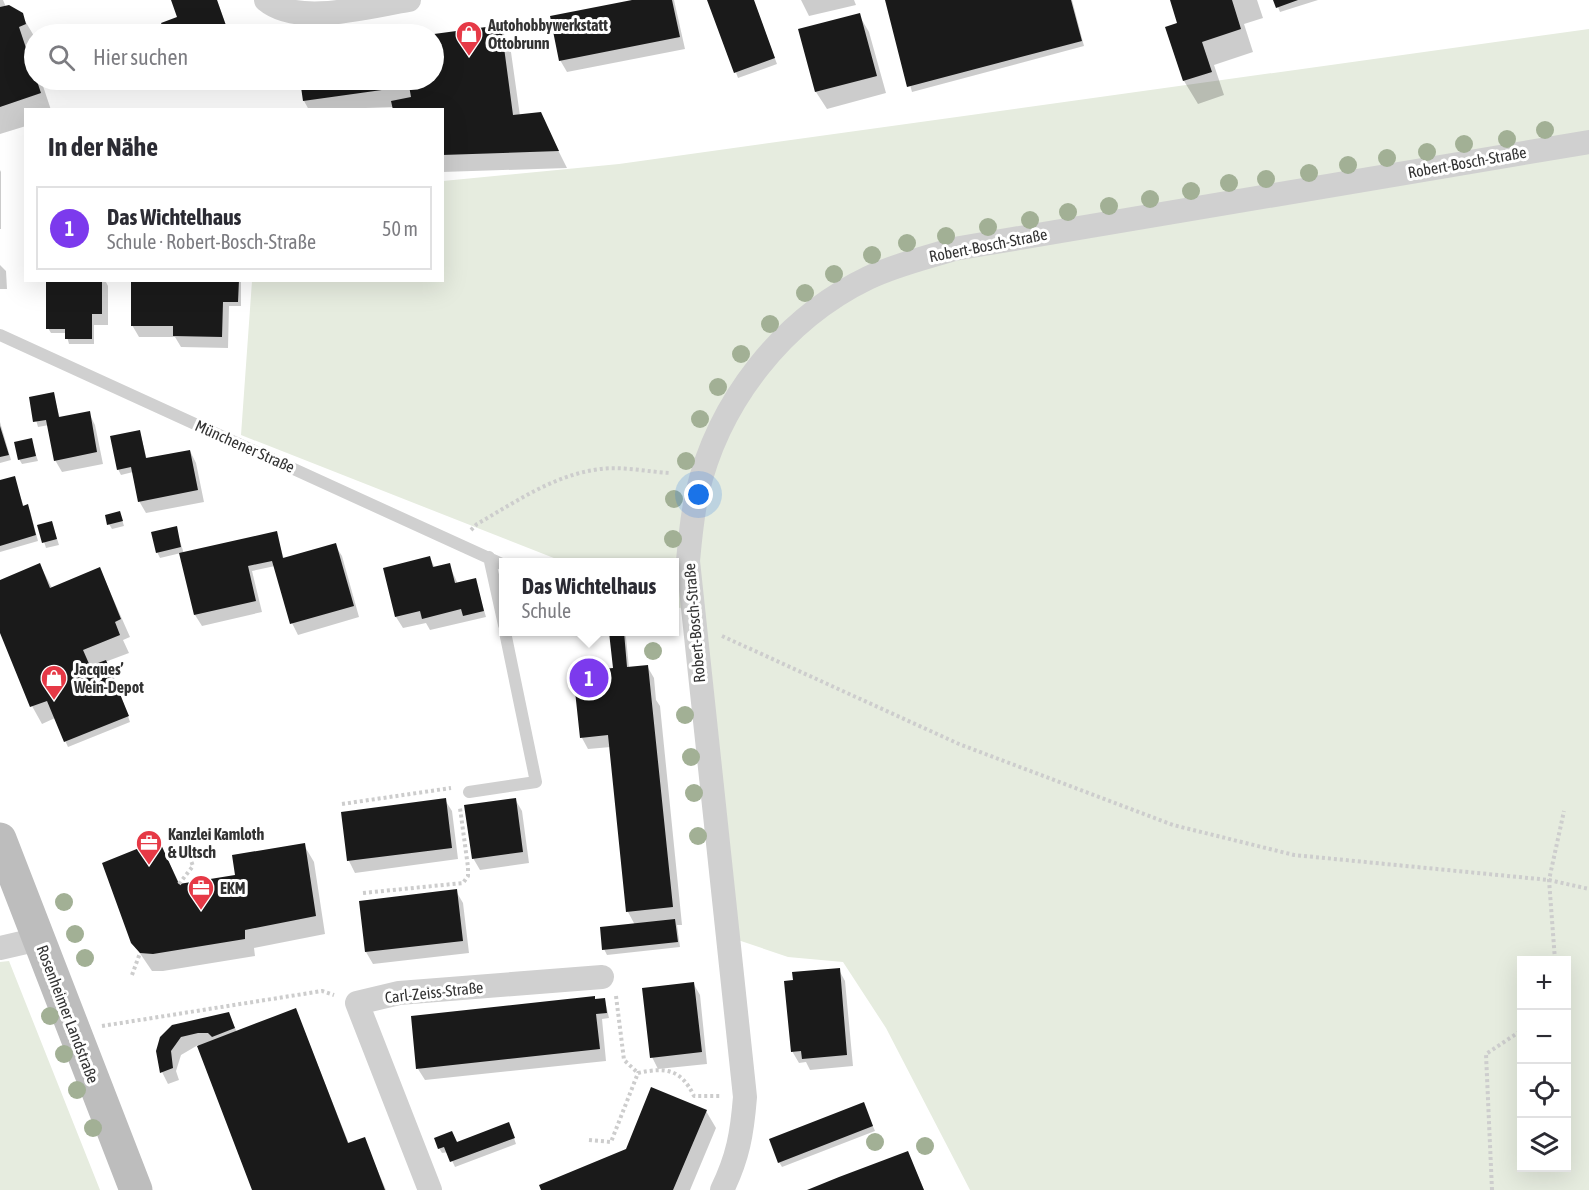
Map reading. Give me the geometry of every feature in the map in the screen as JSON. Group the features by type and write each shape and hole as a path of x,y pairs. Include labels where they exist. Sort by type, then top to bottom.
{"main road":[{"name":"Rosenheimer Landstraße","path":"0,839 136,1190"}],"street":[{"path":"266,0 273,6 292,12 327,13 409,0"},
{"name":"Robert-Bosch-Straße","path":"722,1190 734,1165 742,1138 745,1097 693,626 688,561 697,492 727,416 760,365 796,327 831,299 867,279 906,263 954,249 1589,142"},
{"path":"0,948 39,939"},
{"name":"Carl-Zeiss-Straße","path":"357,1003 399,993 602,977"},
{"path":"357,1003 430,1190"}],"lane":[{"name":"Münchener Straße","path":"0,335 499,562"},
{"path":"489,557 499,602"},
{"path":"469,792 536,782 506,636"}],"path":[{"path":"459,543 477,524 537,488 567,475 602,469 671,473"},
{"path":"693,626 727,638 959,744 1173,825 1294,855 1549,880 1589,889"},
{"path":"342,804 460,787 469,792 459,801 468,867 468,876 463,883 363,893"},
{"path":"1555,956 1549,880 1564,811"},
{"path":"179,830 193,866 179,884"},
{"path":"132,975 140,953"},
{"path":"602,977 615,992 624,1060 638,1073"},
{"path":"102,1026 322,991 357,1003"},
{"path":"1492,1190 1486,1054 1517,1033"},
{"path":"638,1073 662,1068 686,1080 694,1096 745,1097"},
{"path":"589,1140 611,1142 638,1073"}],"shaded area":[{"path":"1589,29 1589,1190 970,1190 886,1028 843,962 788,957 735,939 702,617 679,608 679,558 554,558 241,435 252,282 444,282 444,181 619,164"},
{"path":"9,961 100,1190 0,1190 0,962"}],"building":[{"path":"171,0 217,0 225,24 161,23 177,17"},
{"path":"632,0 672,0 680,37 559,61 550,16"},
{"path":"707,0 754,0 775,58 734,73"},
{"path":"885,0 1071,0 1082,41 907,87"},
{"path":"1170,0 1232,0 1241,29 1202,42 1212,72 1183,81 1165,27 1177,23"},
{"path":"1273,0 1298,0 1276,8"},
{"path":"9,5 23,13 26,24 19,27 24,42 24,90 40,90 41,93 0,107 0,7"},
{"path":"860,13 877,76 815,92 798,29"},
{"path":"501,25 513,115 541,112 559,151 444,155 444,108 393,108 391,101 411,97 410,90 444,90 444,33"},
{"path":"301,90 382,90 303,101"},
{"path":"46,282 102,282 102,314 92,314 92,339 65,339 65,329 46,329"},
{"path":"131,282 239,282 238,302 223,302 222,337 173,336 173,326 131,326"},
{"path":"54,392 59,417 90,411 97,452 54,461 46,420 33,422 29,397"},
{"path":"0,426 9,455 0,457"},
{"path":"140,430 146,458 190,450 198,490 138,502 131,467 117,470 110,436"},
{"path":"32,438 36,456 18,460 14,442"},
{"path":"15,476 23,506 28,504 36,535 0,546 0,480"},
{"path":"120,511 123,521 107,525 105,515"},
{"path":"52,521 57,539 42,543 37,525"},
{"path":"177,526 181,547 156,553 151,532"},
{"path":"277,531 283,558 336,543 354,606 290,624 272,561 248,566 256,601 194,615 179,553"},
{"path":"430,556 433,567 450,563 455,583 476,578 484,611 463,616 461,609 422,619 420,611 395,617 383,568"},
{"path":"40,563 50,588 100,567 121,619 115,622 120,635 83,650 90,666 106,660 129,716 64,742 47,701 30,707 0,633 0,580"},
{"path":"609,636 624,636 627,667 648,665 673,907 626,912 608,735 580,738 573,672 613,668"},
{"path":"446,798 452,848 347,861 341,812"},
{"path":"516,798 523,852 472,859 464,805"},
{"path":"159,840 179,884 235,875 232,855 305,843 316,916 245,930 245,939 153,954 140,953 131,943 102,863"},
{"path":"457,889 463,941 365,952 359,901"},
{"path":"675,919 678,942 602,950 600,927"},
{"path":"840,968 847,1055 802,1059 801,1051 791,1052 784,981 793,980 792,972"},
{"path":"694,982 702,1052 650,1058 642,988"},
{"path":"595,996 595,999 605,998 607,1013 596,1014 600,1049 416,1069 411,1016"},
{"path":"296,1008 348,1143 365,1137 385,1190 252,1190 197,1046"},
{"path":"229,1012 235,1028 212,1037 208,1033 198,1033 181,1037 171,1051 173,1068 160,1073 156,1051 160,1037 172,1025"},
{"path":"651,1087 707,1110 673,1190 541,1190 539,1185 626,1149"},
{"path":"864,1102 873,1126 778,1163 769,1139"},
{"path":"509,1122 515,1138 450,1162 444,1147 438,1149 434,1138 452,1131 457,1142"},
{"path":"908,1151 924,1190 807,1190 839,1177"}],"place":[{"name":"Autohobbywerkstatt Ottobrunn","path":"469,57"},
{"name":"Das Wichtelhaus","path":"589,678"},
{"name":"Jacques’ Wein-Depot","path":"54,701"},
{"name":"Kanzlei Kamloth & Ultsch","path":"149,866"},
{"name":"EKM","path":"201,911"}]}
